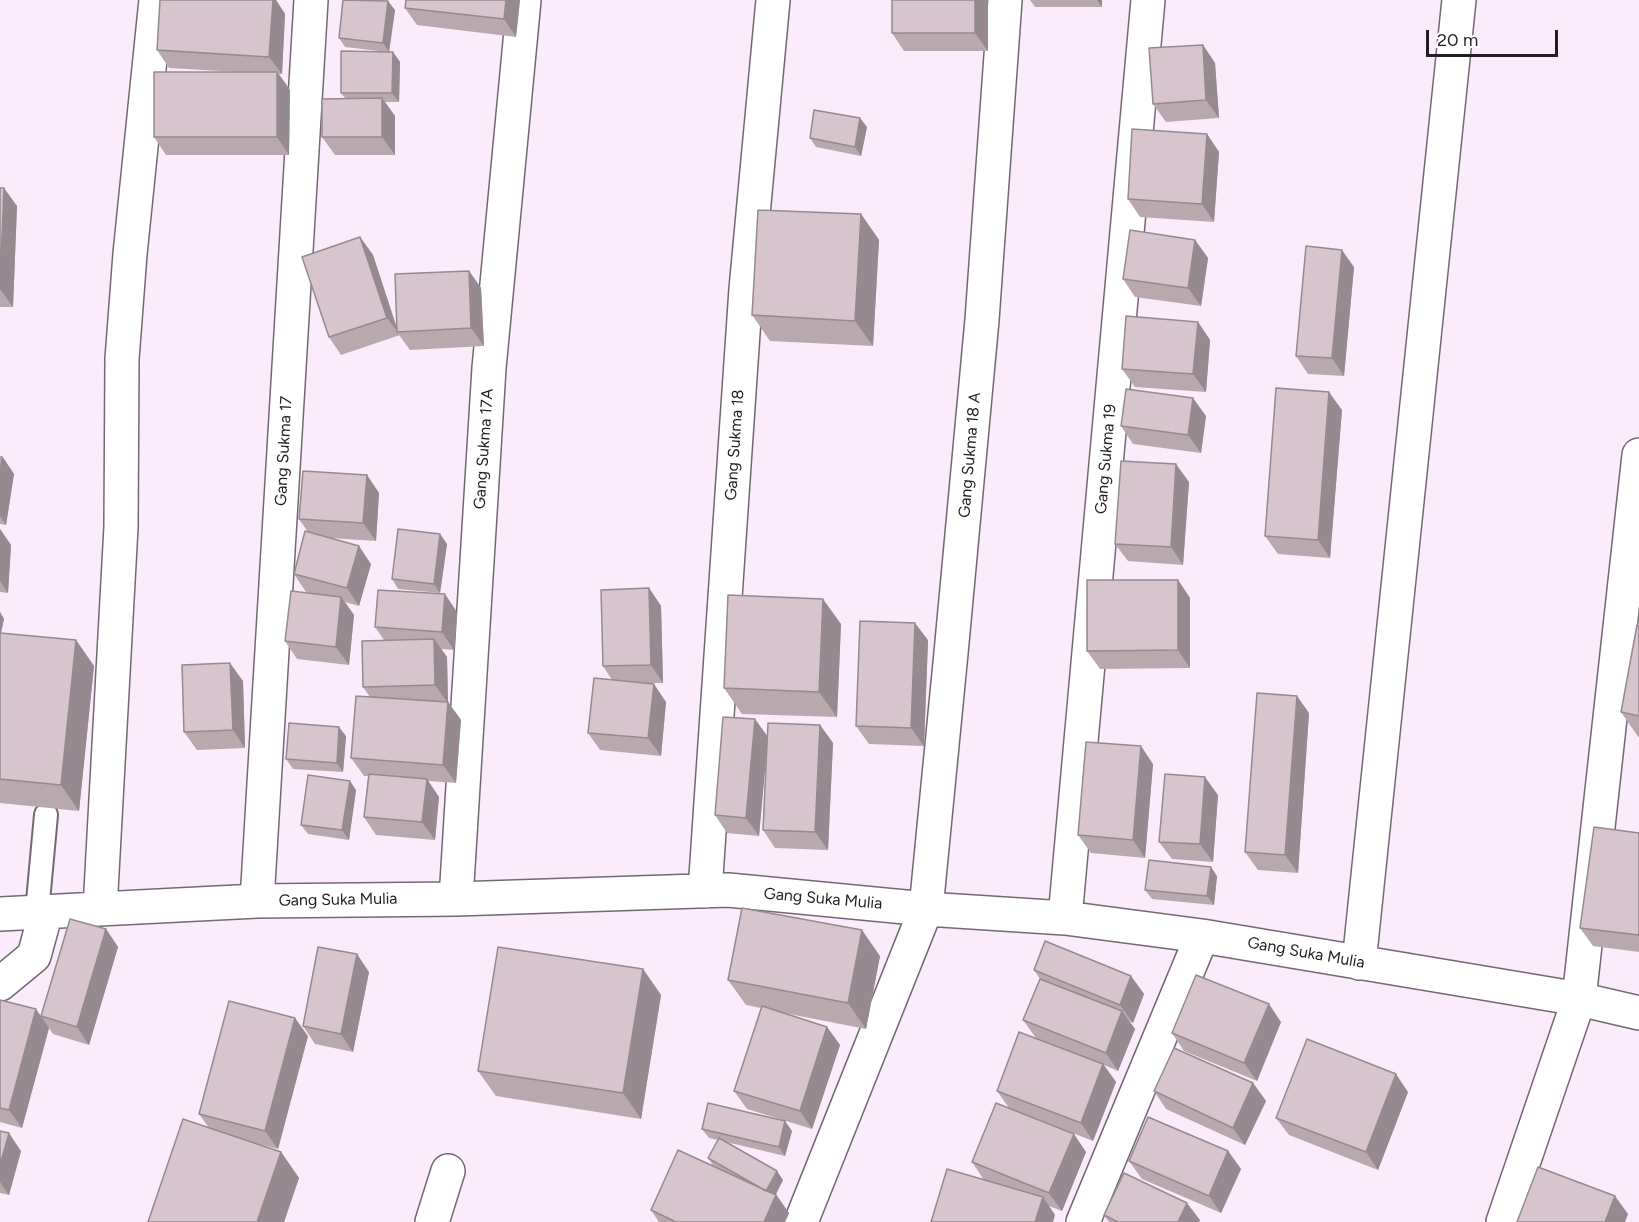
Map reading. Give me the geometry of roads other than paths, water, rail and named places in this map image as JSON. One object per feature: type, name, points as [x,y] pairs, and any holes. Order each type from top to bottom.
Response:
[{"type":"street","points":[[100,909],[121,527],[122,359],[130,254],[156,0]]},
{"type":"street","name":"Gang Sukma 17","points":[[257,901],[311,0]]},
{"type":"street","name":"Gang Sukma 17A","points":[[456,899],[489,368],[524,0]]},
{"type":"street","name":"Gang Sukma 18","points":[[705,891],[746,288],[773,0]]},
{"type":"street","name":"Gang Sukma 18 A","points":[[801,1222],[926,909],[982,320],[1005,0]]},
{"type":"street","name":"Gang Sukma 19","points":[[1065,918],[1148,0]]},
{"type":"street","points":[[1359,963],[1459,0]]},
{"type":"street","points":[[1503,1222],[1579,999],[1639,455]]},
{"type":"street","name":"Gang Suka Mulia","points":[[0,914],[257,901],[456,899],[728,890],[926,909],[1065,918],[1202,936],[1579,999],[1639,1013]]},
{"type":"street","points":[[0,984],[34,956],[41,912]]},
{"type":"street","points":[[1083,1222],[1202,936]]},
{"type":"street","points":[[432,1222],[448,1171]]},
{"type":"lane","points":[[41,912],[46,815]]}]
